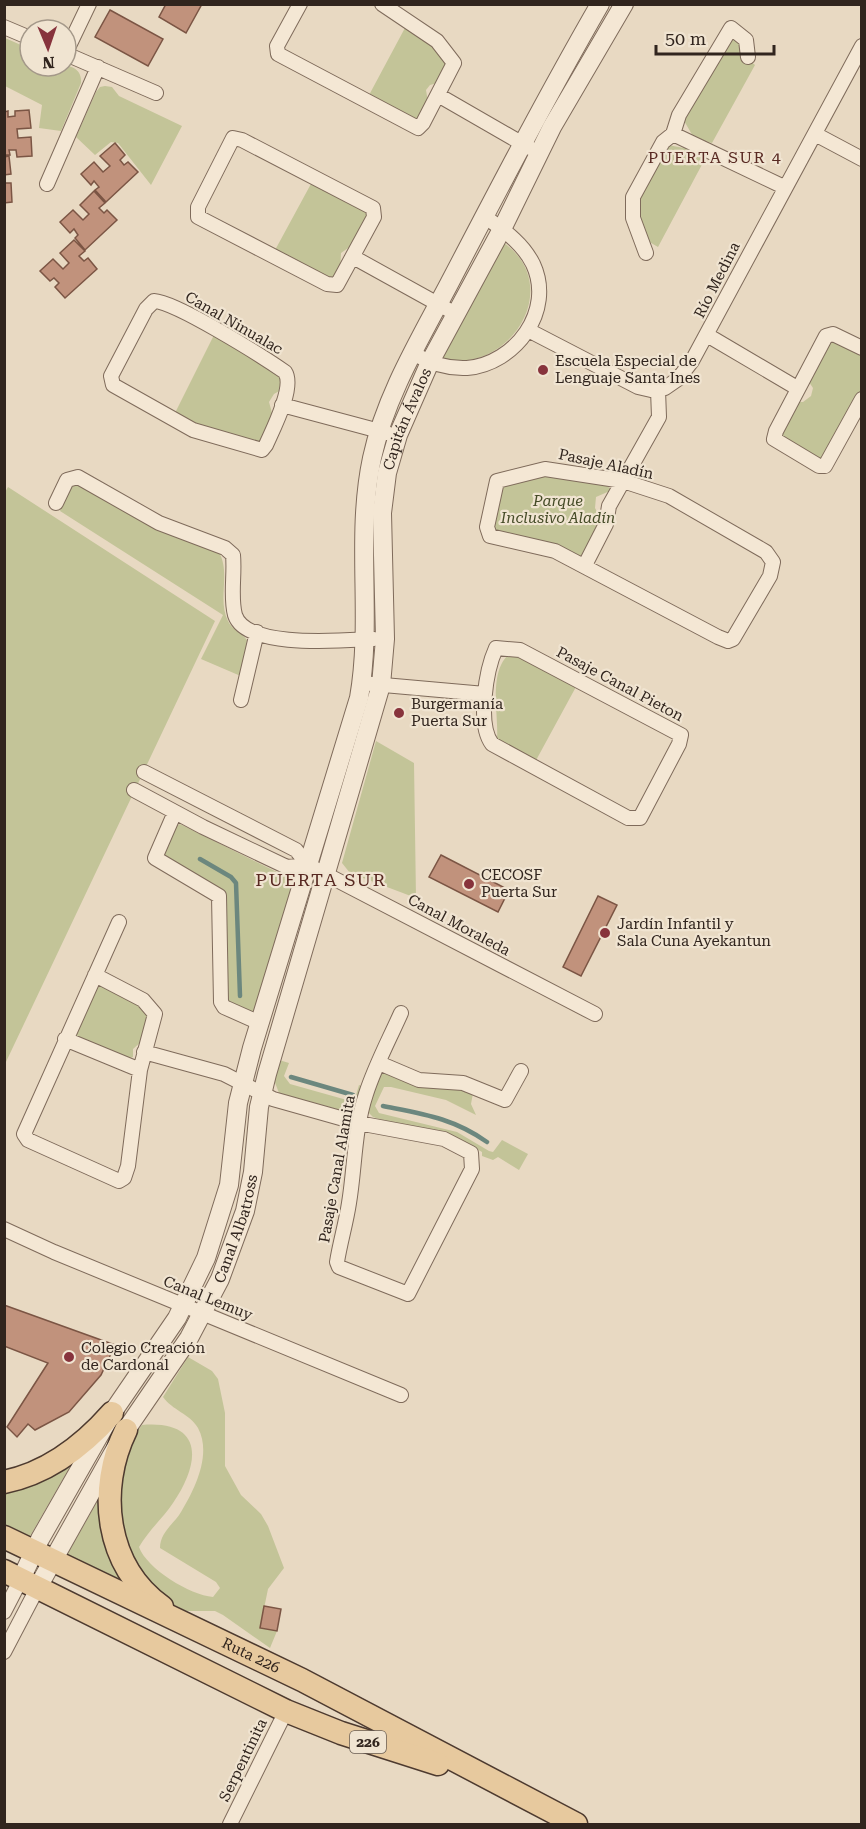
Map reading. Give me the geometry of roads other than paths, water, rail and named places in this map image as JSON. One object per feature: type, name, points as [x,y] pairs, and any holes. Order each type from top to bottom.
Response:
[{"type":"main road","points":[[4,1482],[26,1476],[53,1464],[85,1441],[112,1413]]},
{"type":"main road","points":[[126,1430],[118,1446],[109,1482],[110,1518],[114,1539],[124,1563],[143,1589],[156,1603],[187,1625]]},
{"type":"main road","name":"Ruta 226","points":[[4,1537],[46,1550],[187,1625],[302,1680],[576,1824]]},
{"type":"main road","name":"Ruta 226","points":[[21,1579],[286,1711],[341,1733],[493,1782]]},
{"type":"street","points":[[78,28],[90,4]]},
{"type":"street","points":[[300,4],[277,46],[278,54],[416,128],[423,123],[453,66],[453,60],[437,41],[382,4]]},
{"type":"street","name":"Capitán Ávalos","points":[[327,874],[381,685],[385,639],[382,513],[389,466],[438,304],[522,144],[600,4]]},
{"type":"street","name":"Capitán Ávalos","points":[[308,865],[352,723],[361,683],[366,639],[364,510],[372,457],[380,430],[422,358],[456,314],[502,229],[539,152],[624,4]]},
{"type":"street","points":[[4,27],[18,33]]},
{"type":"street","points":[[646,253],[636,230],[631,205],[663,142],[673,134],[679,115],[731,28],[746,40],[748,57]]},
{"type":"street","name":"Río Medina","points":[[658,390],[678,379],[707,335],[861,46]]},
{"type":"street","points":[[78,58],[156,93]]},
{"type":"street","points":[[47,184],[98,67]]},
{"type":"street","points":[[438,95],[539,152]]},
{"type":"street","points":[[673,134],[784,187]]},
{"type":"street","points":[[815,134],[861,159]]},
{"type":"street","points":[[242,140],[373,208],[374,217],[353,257],[339,282],[331,286],[198,217],[198,207],[230,141],[242,140]]},
{"type":"street","points":[[422,358],[466,368],[490,362],[512,349],[528,330],[538,305],[536,273],[519,244],[484,216]]},
{"type":"street","points":[[353,257],[456,314]]},
{"type":"street","name":"Canal Ninualac","points":[[159,301],[199,321],[285,372],[288,384],[282,405],[266,445],[262,450],[256,450],[193,430],[117,388],[111,381],[111,376],[149,304],[159,301]]},
{"type":"street","points":[[528,330],[638,387],[658,390],[658,417],[609,506],[606,524],[585,565]]},
{"type":"street","points":[[861,348],[839,335],[829,333],[797,388],[774,439],[819,466],[825,466],[861,399]]},
{"type":"street","points":[[707,335],[797,388]]},
{"type":"street","points":[[282,405],[398,435]]},
{"type":"street","name":"Pasaje Aladín","points":[[550,469],[623,481],[669,496],[740,536],[773,562],[770,576],[736,635],[728,641],[585,565],[543,546],[490,536],[487,527],[497,481],[550,469]]},
{"type":"street","points":[[56,503],[67,480],[76,476],[159,523],[202,537],[230,552],[234,563],[236,616],[243,625],[257,632],[291,640],[385,639]]},
{"type":"street","points":[[241,700],[257,632]]},
{"type":"street","name":"Pasaje Canal Pieton","points":[[496,648],[515,648],[678,732],[681,739],[644,813],[639,818],[628,819],[492,744],[485,724],[485,694],[496,648]]},
{"type":"street","points":[[361,683],[485,694]]},
{"type":"street","name":"Canal Moraleda","points":[[144,772],[296,850],[308,865],[595,1014]]},
{"type":"street","name":"Canal Moraleda","points":[[134,790],[287,867],[308,865]]},
{"type":"street","points":[[175,812],[155,858],[219,896],[221,1002],[224,1007],[260,1023]]},
{"type":"street","name":"Canal Albatross","points":[[46,1550],[112,1413],[183,1306],[206,1258],[229,1185],[243,1083],[308,865]]},
{"type":"street","name":"Canal Albatross","points":[[46,1550],[203,1314],[226,1263],[245,1210],[253,1172],[261,1094],[327,874]]},
{"type":"street","points":[[95,975],[143,1000],[155,1011],[140,1070],[128,1166],[124,1178],[115,1180],[24,1136],[65,1039],[119,922]]},
{"type":"street","name":"Pasaje Canal Alamita","points":[[358,1123],[444,1139],[471,1153],[472,1169],[408,1294],[337,1265],[349,1206],[358,1123],[367,1092],[401,1013]]},
{"type":"street","points":[[65,1039],[140,1070]]},
{"type":"street","points":[[144,1052],[224,1074],[261,1094],[358,1123]]},
{"type":"street","points":[[379,1063],[427,1083],[463,1083],[505,1100],[521,1071]]},
{"type":"street","name":"Canal Lemuy","points":[[4,1228],[54,1252],[401,1395]]},
{"type":"street","points":[[4,1612],[21,1579],[46,1550]]},
{"type":"street","points":[[4,1652],[21,1579]]},
{"type":"street","name":"Serpentinita","points":[[230,1824],[286,1711]]},
{"type":"waterway","points":[[200,859],[231,877],[236,883],[240,996]]},
{"type":"waterway","points":[[291,1077],[353,1095]]},
{"type":"waterway","points":[[383,1106],[450,1122],[487,1142]]},
{"type":"place","name":"Escuela Especial de Lenguaje Santa Ines","points":[[543,370]]},
{"type":"place","name":"Burgermanía Puerta Sur","points":[[399,713]]},
{"type":"place","name":"CECOSF Puerta Sur","points":[[469,884]]},
{"type":"place","name":"Jardín Infantil y Sala Cuna Ayekantun","points":[[605,933]]},
{"type":"place","name":"Colegio Creación de Cardonal","points":[[69,1357]]},
{"type":"district","name":"PUERTA SUR 4","points":[[715,157]]},
{"type":"district","name":"PUERTA SUR","points":[[321,879]]},
{"type":"park label","name":"Parque Inclusivo Aladín","points":[[558,510]]}]
